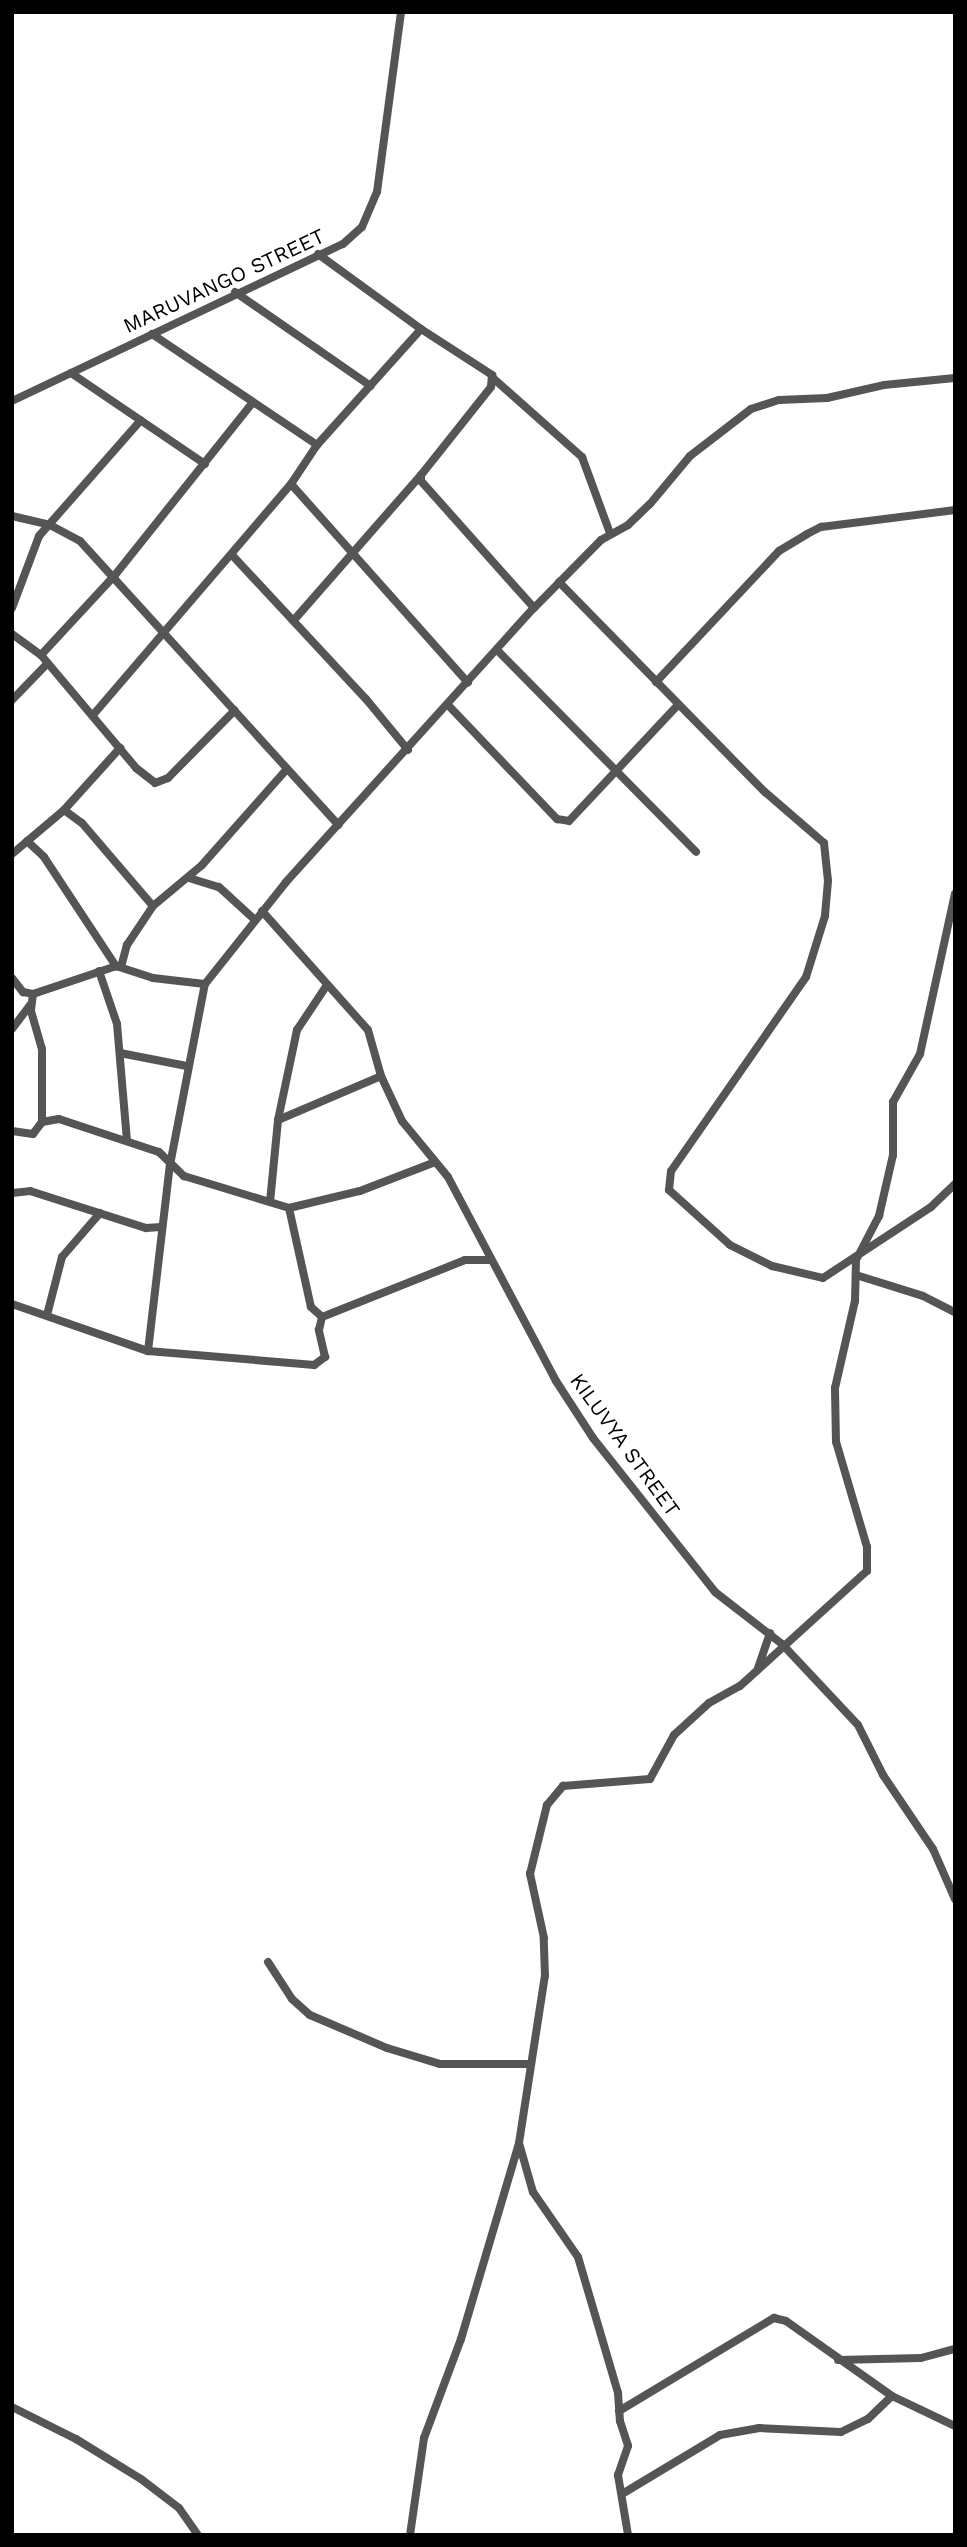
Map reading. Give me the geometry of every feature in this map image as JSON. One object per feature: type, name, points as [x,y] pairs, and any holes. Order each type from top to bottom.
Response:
[{"type":"street","name":"MARUVANGO STREET","points":[[12,401],[235,292],[343,244],[362,227],[371,210],[401,12]]},
{"type":"street","points":[[318,254],[421,329],[486,367],[494,379],[582,457],[610,533]]},
{"type":"street","points":[[235,292],[372,386]]},
{"type":"street","points":[[93,715],[232,555],[291,484],[317,446],[421,329]]},
{"type":"street","points":[[152,334],[317,446]]},
{"type":"street","points":[[71,373],[205,464]]},
{"type":"street","points":[[148,1351],[170,1165],[187,1066],[205,984],[262,911],[559,582],[610,533],[628,525],[690,456],[751,409],[779,400],[827,397],[884,385],[955,378]]},
{"type":"street","points":[[294,620],[356,553],[421,475],[494,379]]},
{"type":"street","points":[[41,655],[115,575],[254,402]]},
{"type":"street","points":[[12,608],[39,536],[141,420]]},
{"type":"street","points":[[421,475],[424,487],[534,608]]},
{"type":"street","points":[[291,484],[356,553],[468,682]]},
{"type":"street","points":[[656,682],[779,551],[807,534],[821,527],[955,510]]},
{"type":"street","points":[[12,516],[50,525],[80,541],[115,575],[338,825]]},
{"type":"street","points":[[232,555],[294,620],[408,750]]},
{"type":"street","points":[[559,582],[765,792],[820,836],[828,881],[818,948],[806,977],[671,1171],[669,1190],[730,1245],[772,1266],[823,1278],[856,1260],[955,1184]]},
{"type":"street","points":[[12,634],[41,655],[45,666],[93,715],[143,774],[161,783],[235,710]]},
{"type":"street","points":[[498,651],[615,773],[696,852]]},
{"type":"street","points":[[12,700],[45,666]]},
{"type":"street","points":[[448,705],[557,819],[569,821],[678,705]]},
{"type":"street","points":[[12,854],[64,810],[120,748]]},
{"type":"street","points":[[119,967],[127,945],[153,906],[189,878],[287,769]]},
{"type":"street","points":[[64,810],[82,823],[153,906]]},
{"type":"street","points":[[27,841],[44,857],[119,967]]},
{"type":"street","points":[[189,878],[219,887],[255,920]]},
{"type":"street","points":[[410,2535],[424,2438],[461,2339],[519,2143],[528,2064],[545,1976],[544,1938],[530,1874],[553,1793],[576,1783],[650,1779],[674,1735],[758,1668],[867,1571],[867,1547],[848,1496],[832,1415],[856,1301],[856,1260],[878,1216],[893,1155],[893,1102],[920,1054],[955,894]]},
{"type":"street","name":"KILUVYA STREET","points":[[262,911],[368,1030],[381,1076],[402,1121],[448,1177],[489,1260],[556,1381],[631,1490],[715,1592],[782,1644],[858,1726],[883,1775],[933,1849],[955,1899]]},
{"type":"street","points":[[12,978],[23,992],[33,994],[99,971],[119,967],[153,978],[205,984]]},
{"type":"street","points":[[99,971],[117,1024],[127,1141]]},
{"type":"street","points":[[270,1202],[278,1120],[297,1030],[327,985]]},
{"type":"street","points":[[12,1029],[30,1004],[33,994]]},
{"type":"street","points":[[12,1132],[33,1135],[42,1122],[42,1049],[30,1004]]},
{"type":"street","points":[[120,1052],[187,1066]]},
{"type":"street","points":[[278,1120],[381,1076]]},
{"type":"street","points":[[42,1122],[59,1119],[159,1152],[184,1176],[289,1208],[360,1191],[435,1162]]},
{"type":"street","points":[[12,1204],[15,1192],[48,1196],[146,1228],[161,1227]]},
{"type":"street","points":[[289,1208],[311,1307],[322,1317]]},
{"type":"street","points":[[47,1315],[62,1257],[100,1213]]},
{"type":"street","points":[[322,1317],[465,1260],[489,1260]]},
{"type":"street","points":[[856,1275],[923,1296],[955,1312]]},
{"type":"street","points":[[12,1304],[148,1351],[314,1365],[325,1357],[319,1331],[322,1317]]},
{"type":"street","points":[[758,1668],[770,1633]]},
{"type":"street","points":[[268,1962],[292,1999],[310,2015],[387,2048],[440,2064],[528,2064]]},
{"type":"street","points":[[519,2143],[533,2192],[578,2257],[618,2393],[619,2411],[628,2446],[618,2467],[628,2535]]},
{"type":"street","points":[[619,2411],[774,2318],[795,2327],[838,2361],[892,2396],[955,2426]]},
{"type":"street","points":[[838,2361],[921,2358],[955,2349]]},
{"type":"street","points":[[622,2494],[720,2435],[759,2428],[841,2432],[868,2419],[892,2396]]},
{"type":"street","points":[[12,2407],[51,2424],[141,2479],[179,2508],[198,2535]]}]
